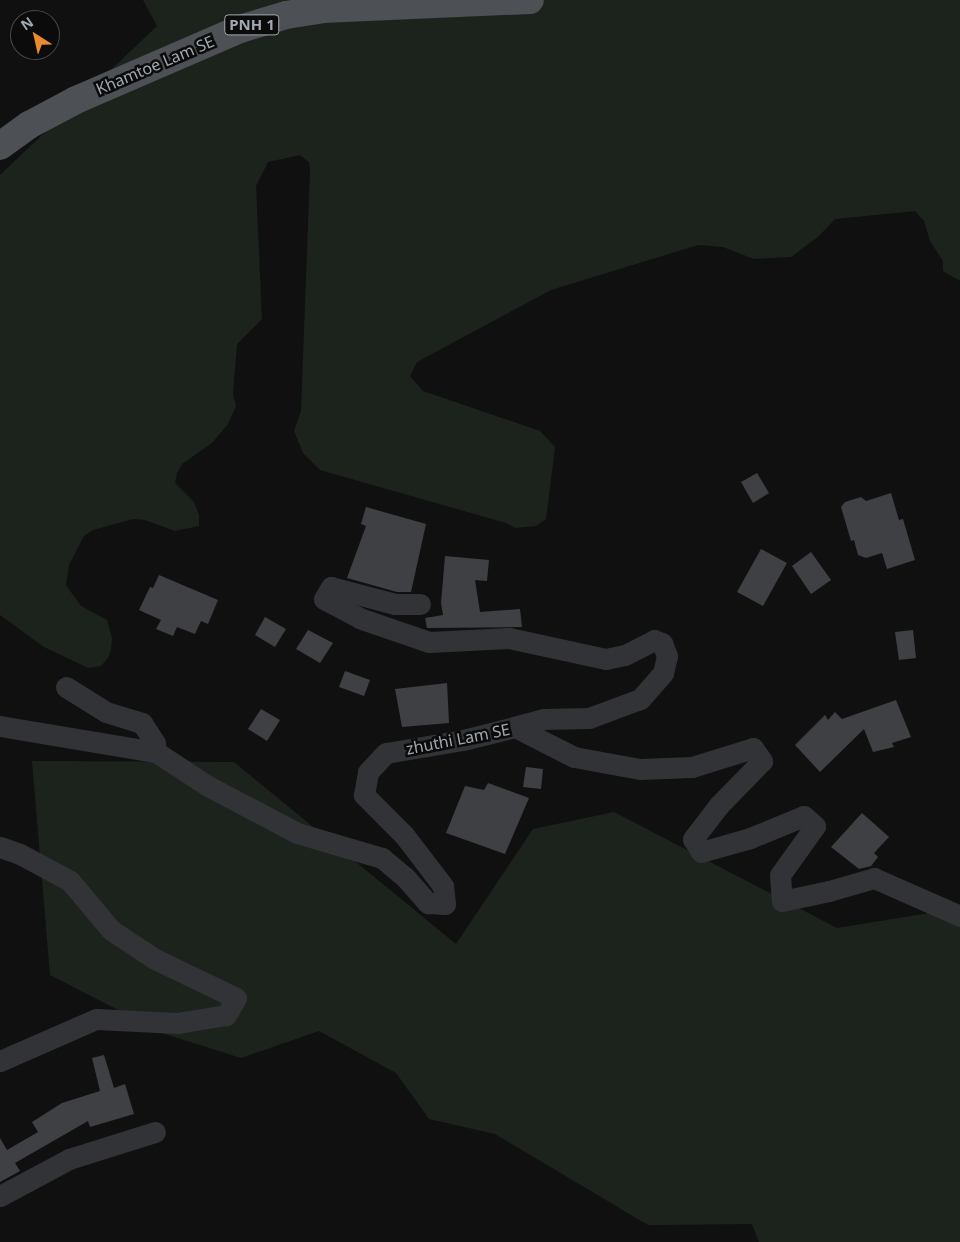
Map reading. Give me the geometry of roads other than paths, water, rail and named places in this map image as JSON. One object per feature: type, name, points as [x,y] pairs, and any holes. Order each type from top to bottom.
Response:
[{"type":"main road","name":"Khamtoe Lam SE","points":[[0,146],[29,125],[76,100],[240,29],[286,14],[322,9],[530,0]]},
{"type":"street","points":[[420,604],[395,604],[331,588],[324,599],[359,618],[429,642],[509,638],[606,659],[625,655],[654,640],[662,643],[667,656],[663,673],[640,699],[590,718],[544,719],[516,727]]},
{"type":"street","points":[[66,687],[106,712],[142,723],[155,743],[156,752]]},
{"type":"street","name":"zhuthi Lam SE","points":[[0,726],[156,752],[208,786],[297,833],[382,858],[404,877],[428,904],[445,904],[443,886],[404,835],[364,795],[368,772],[386,753],[463,740],[516,727],[574,757],[640,770],[692,766],[753,748],[762,761],[719,805],[693,839],[701,852],[750,838],[804,816],[815,826],[780,876],[782,901],[829,891],[874,878],[960,916]]},
{"type":"street","points":[[0,847],[20,854],[70,881],[111,930],[148,954],[236,998],[226,1015],[177,1023],[96,1019],[0,1061]]},
{"type":"street","points":[[0,1196],[69,1159],[155,1132]]}]
